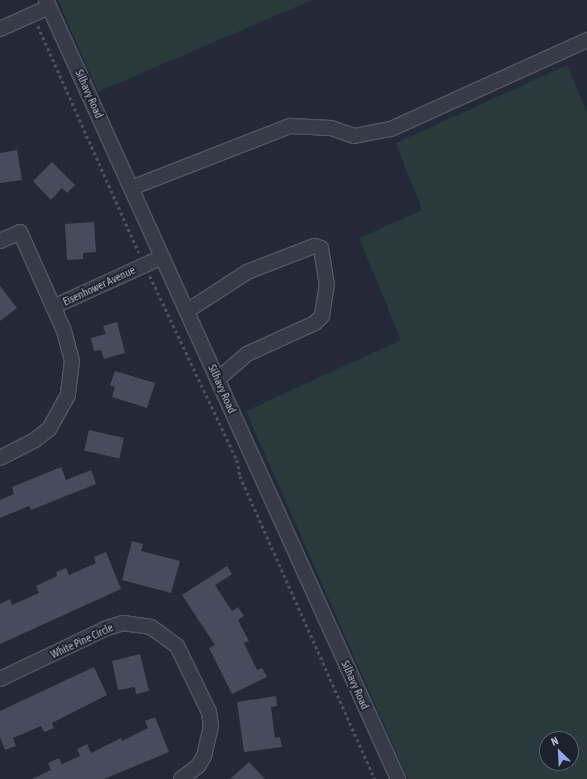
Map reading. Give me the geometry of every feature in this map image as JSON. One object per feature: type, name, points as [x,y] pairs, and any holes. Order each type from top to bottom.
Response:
[{"type":"street","points":[[0,29],[32,14],[47,4]]},
{"type":"street","name":"Silhavy Road","points":[[47,4],[398,779]]},
{"type":"street","points":[[131,188],[290,126],[331,128],[354,136],[391,129],[587,40]]},
{"type":"street","points":[[0,241],[20,232],[53,307]]},
{"type":"street","points":[[187,311],[247,272],[308,248],[321,248],[327,284],[322,316],[315,323],[247,354],[218,379]]},
{"type":"street","name":"Eisenhower Avenue","points":[[0,458],[35,440],[49,429],[68,395],[72,378],[69,346],[53,307],[162,257]]},
{"type":"street","name":"White Pine Circle","points":[[0,679],[107,628],[123,623],[152,627],[177,646],[209,712],[211,726],[204,756],[198,766],[181,779]]},
{"type":"path","points":[[32,14],[144,265],[237,460],[240,476],[376,779]]},
{"type":"shaded area","points":[[58,0],[312,0],[98,92]]},
{"type":"shaded area","points":[[567,65],[587,112],[587,779],[408,779],[246,411],[401,340],[359,238],[422,210],[396,143]]},
{"type":"building","points":[[17,150],[22,180],[0,183],[0,153]]},
{"type":"building","points":[[52,162],[75,185],[67,193],[62,188],[51,200],[33,181]]},
{"type":"building","points":[[94,222],[96,252],[83,253],[83,259],[67,260],[65,224]]},
{"type":"building","points":[[0,286],[17,308],[0,321]]},
{"type":"building","points":[[117,322],[125,353],[104,359],[101,350],[94,351],[91,338],[106,334],[103,326]]},
{"type":"building","points":[[115,371],[155,383],[147,408],[112,397],[115,387],[110,385]]},
{"type":"building","points":[[89,430],[124,438],[119,459],[84,450]]},
{"type":"building","points":[[61,467],[66,480],[91,470],[96,484],[31,510],[29,506],[0,518],[0,500],[14,494],[12,487]]},
{"type":"building","points":[[132,541],[143,544],[141,551],[180,561],[171,593],[122,580]]},
{"type":"building","points":[[106,552],[121,589],[0,644],[0,604],[10,599],[12,605],[39,593],[36,586],[57,576],[56,572],[66,568],[69,575],[96,563],[94,557]]},
{"type":"building","points":[[227,566],[232,574],[215,585],[232,611],[238,607],[244,616],[238,620],[249,641],[244,643],[257,670],[262,668],[267,677],[232,694],[209,648],[215,645],[182,595]]},
{"type":"building","points":[[140,654],[149,691],[136,694],[135,687],[118,690],[112,661]]},
{"type":"building","points":[[94,667],[107,695],[52,723],[54,728],[44,732],[41,726],[13,738],[16,746],[5,750],[0,737],[0,711]]},
{"type":"building","points":[[276,696],[277,706],[271,707],[275,738],[280,737],[282,747],[244,752],[237,702]]},
{"type":"building","points":[[155,717],[169,752],[104,779],[32,779],[51,770],[48,763],[59,758],[62,764],[80,756],[77,749],[87,744],[91,753],[121,738],[122,741],[148,728],[145,721]]},
{"type":"building","points":[[249,762],[265,779],[230,779]]}]
